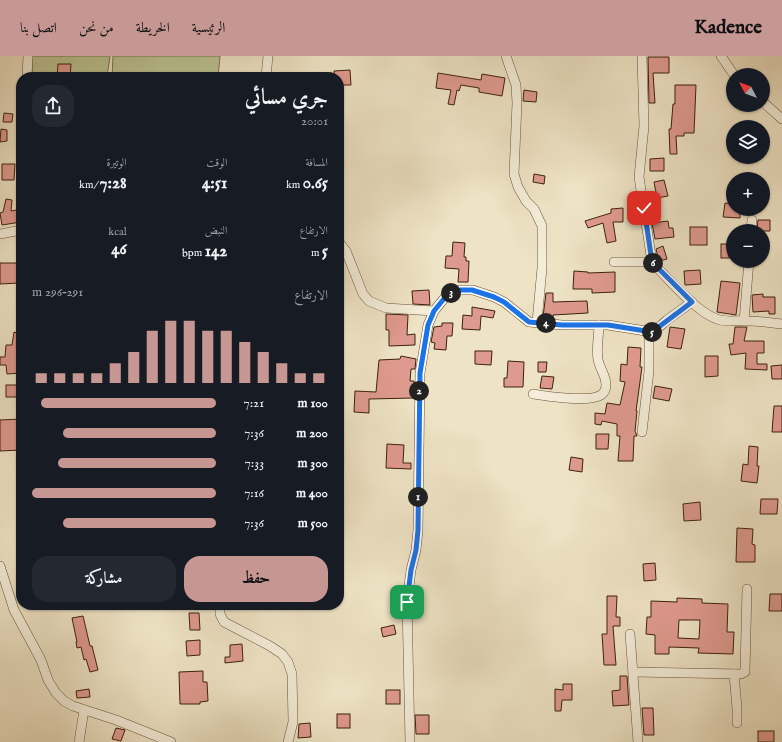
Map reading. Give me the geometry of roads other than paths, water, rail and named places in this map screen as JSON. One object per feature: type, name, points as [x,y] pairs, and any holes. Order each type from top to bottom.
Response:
[{"type":"street","points":[[27,72],[28,56]]},
{"type":"street","points":[[266,72],[268,56]]},
{"type":"street","points":[[506,56],[516,84],[517,97],[514,174],[518,187],[526,201],[534,209],[542,226],[542,268],[537,322]]},
{"type":"street","points":[[642,56],[644,126],[639,177],[652,262],[692,302],[706,314],[715,319],[722,321],[782,324]]},
{"type":"street","points":[[721,56],[729,68]]},
{"type":"street","points":[[770,108],[782,119]]},
{"type":"street","points":[[752,220],[752,224]]},
{"type":"street","points":[[0,234],[16,231]]},
{"type":"street","points":[[344,248],[363,294],[369,301],[386,308],[434,311]]},
{"type":"street","points":[[614,262],[652,262]]},
{"type":"street","points":[[744,321],[748,268]]},
{"type":"street","points":[[410,742],[407,602],[418,530],[418,398],[424,346],[428,325],[434,311],[447,295],[454,291],[472,290],[504,302],[523,319],[529,322],[562,325],[599,325],[652,332]]},
{"type":"street","points":[[642,432],[649,371],[649,336],[652,332],[692,302]]},
{"type":"street","points":[[533,394],[574,398],[593,398],[602,395],[606,384],[605,376],[598,359],[599,325]]},
{"type":"street","points":[[0,566],[14,610],[41,660],[48,680],[56,693],[64,701],[84,710],[116,720],[171,742]]},
{"type":"street","points":[[634,672],[741,674],[745,672],[747,589]]},
{"type":"street","points":[[220,610],[220,614],[224,622],[256,638],[282,654],[288,662],[292,674],[293,722],[288,742]]},
{"type":"street","points":[[630,634],[638,742]]},
{"type":"street","points":[[734,674],[737,723]]},
{"type":"street","points":[[79,742],[84,710]]}]
